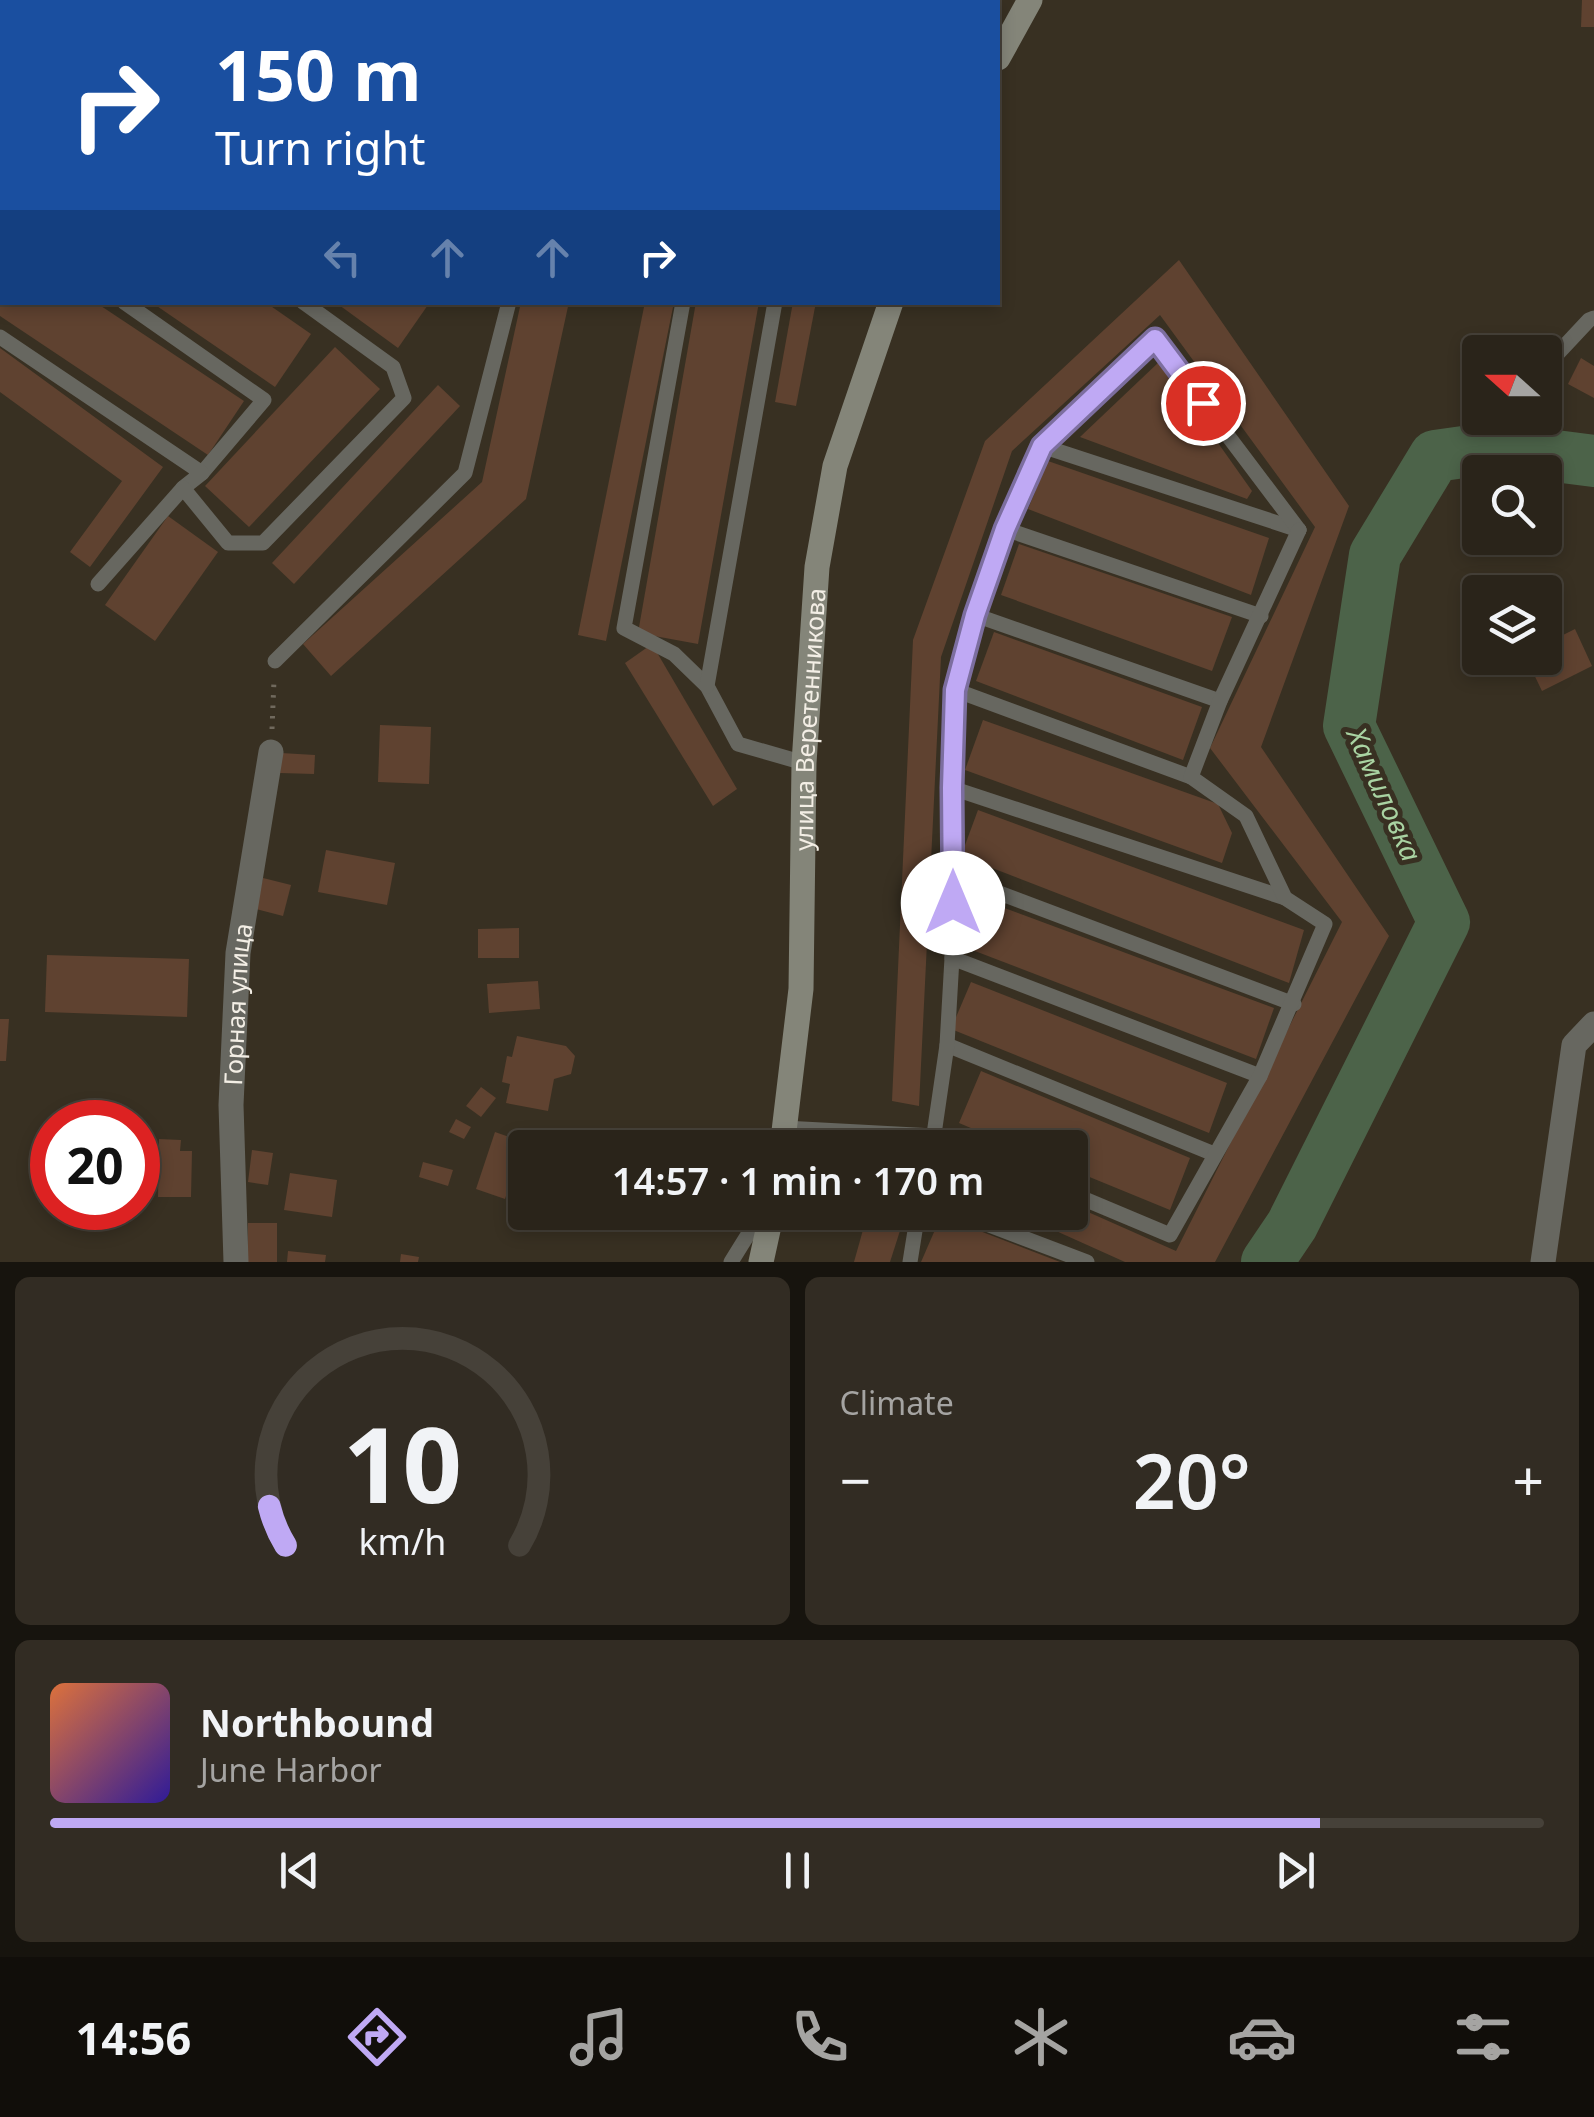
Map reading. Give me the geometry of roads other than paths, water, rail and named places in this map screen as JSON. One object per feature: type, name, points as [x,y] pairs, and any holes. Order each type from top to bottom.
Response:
[{"type":"main road","points":[[1000,54],[1030,0]]},
{"type":"main road","name":"улица Веретенникова","points":[[784,1130],[802,989],[804,763],[817,567],[836,466],[889,305]]},
{"type":"main road","points":[[762,1262],[768,1230]]},
{"type":"street","name":"Горная улица","points":[[236,1262],[231,1105],[238,952],[271,752]]},
{"type":"street","points":[[1543,1262],[1574,1045],[1594,1024]]},
{"type":"lane","points":[[98,584],[264,400],[128,305]]},
{"type":"lane","points":[[183,488],[228,543],[263,542],[404,398],[393,367],[308,305]]},
{"type":"lane","points":[[275,661],[466,473],[508,305]]},
{"type":"lane","points":[[682,305],[624,628],[674,654],[707,686],[738,744],[804,763]]},
{"type":"lane","points":[[707,686],[774,305]]},
{"type":"lane","points":[[1562,348],[1594,318]]},
{"type":"lane","points":[[0,338],[202,473]]},
{"type":"lane","points":[[935,1130],[948,1045],[952,958],[955,690],[975,615],[1005,529],[1042,446],[1155,339],[1298,530]]},
{"type":"lane","points":[[1042,446],[1298,530]]},
{"type":"lane","points":[[1005,529],[1261,616]]},
{"type":"lane","points":[[1191,777],[1220,701],[1298,530]]},
{"type":"lane","points":[[975,615],[1220,701]]},
{"type":"lane","points":[[955,690],[1191,777],[1246,816],[1285,898]]},
{"type":"lane","points":[[952,788],[1285,898],[1326,924],[1260,1076],[1170,1235],[1088,1201]]},
{"type":"lane","points":[[954,876],[1294,1004]]},
{"type":"lane","points":[[952,958],[1260,1076]]},
{"type":"lane","points":[[948,1045],[1214,1154]]},
{"type":"lane","points":[[731,1262],[751,1230]]},
{"type":"lane","points":[[910,1262],[915,1230]]},
{"type":"lane","points":[[1003,1230],[1087,1262]]},
{"type":"waterway","name":"Хамиловка","points":[[1267,1262],[1292,1225],[1444,922],[1349,726],[1375,555],[1435,456],[1492,448],[1594,461]]}]
